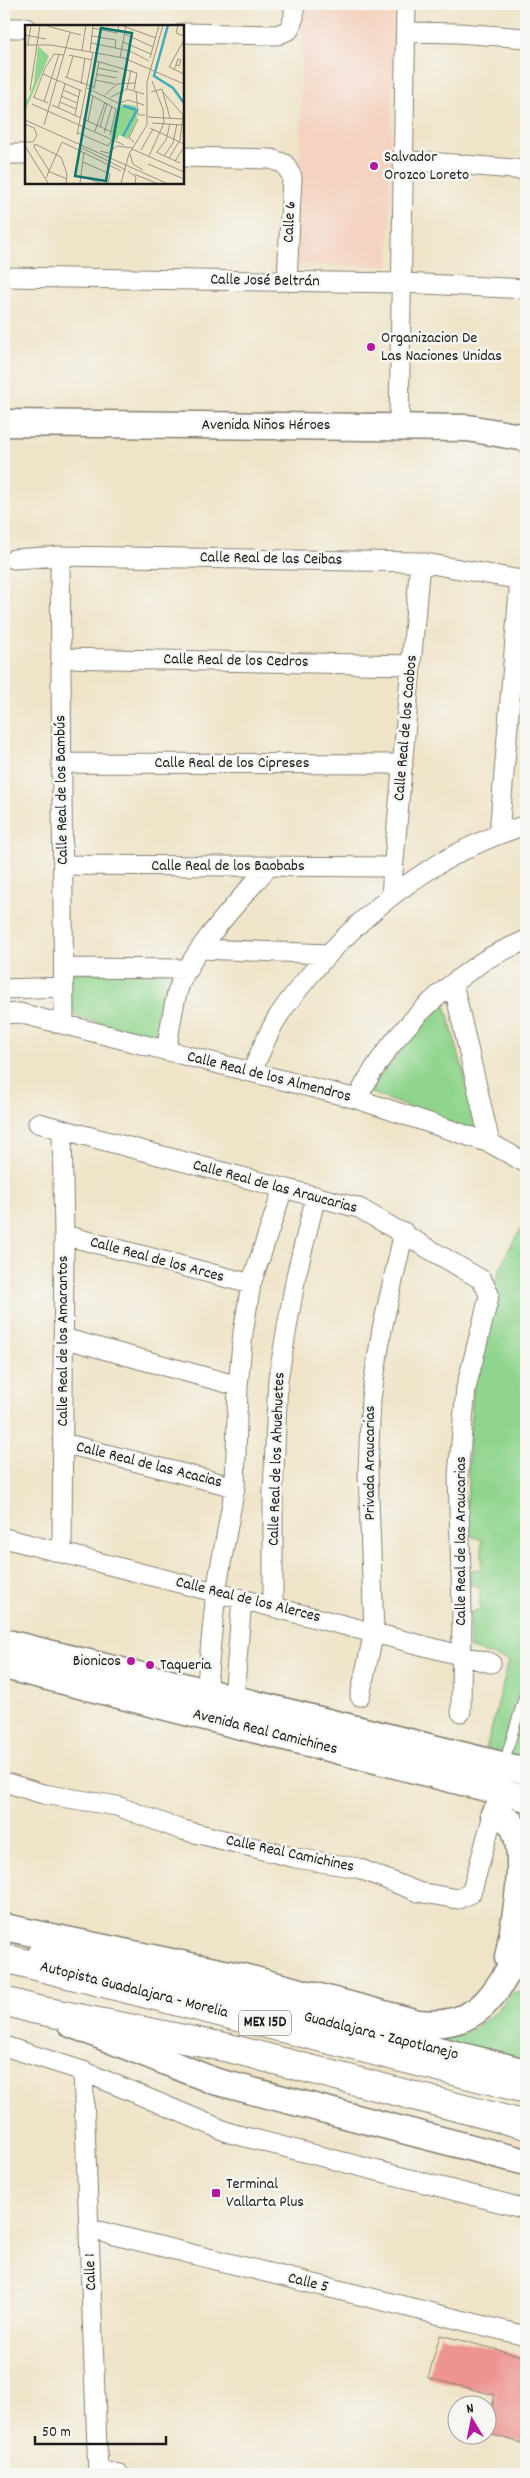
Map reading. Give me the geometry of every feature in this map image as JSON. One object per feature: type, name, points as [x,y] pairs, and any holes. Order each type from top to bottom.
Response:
[{"type":"highway","name":"Autopista Guadalajara - Morelia","points":[[4,1958],[526,2089]]},
{"type":"highway","name":"MEX 15D","points":[[4,2001],[33,2009],[229,2048],[526,2125]]},
{"type":"street","points":[[184,33],[277,35],[289,30],[294,17],[294,4]]},
{"type":"street","points":[[400,426],[406,4]]},
{"type":"street","points":[[4,28],[25,28]]},
{"type":"street","points":[[406,32],[458,33],[526,38]]},
{"type":"street","points":[[4,154],[25,154]]},
{"type":"street","name":"Calle 6","points":[[184,157],[271,159],[285,164],[292,177],[287,281]]},
{"type":"street","points":[[405,160],[526,170]]},
{"type":"street","name":"Calle José Beltrán","points":[[4,278],[402,283],[526,289]]},
{"type":"street","name":"Avenida Niños Héroes","points":[[4,423],[400,426],[483,429],[526,438]]},
{"type":"street","name":"Calle Real de las Ceibas","points":[[14,559],[60,556],[420,562],[523,580]]},
{"type":"street","name":"Calle Real de los Bambús","points":[[60,556],[64,1025]]},
{"type":"street","name":"Calle Real de los Caobos","points":[[391,895],[420,562]]},
{"type":"street","points":[[499,834],[523,580]]},
{"type":"street","name":"Calle Real de los Cedros","points":[[61,658],[411,665]]},
{"type":"street","name":"Calle Real de los Cipreses","points":[[62,762],[403,764]]},
{"type":"street","points":[[252,1072],[276,1020],[303,983],[329,954],[391,895],[425,871],[499,834],[526,825]]},
{"type":"street","name":"Calle Real de los Baobabs","points":[[63,865],[393,867]]},
{"type":"street","points":[[166,1051],[178,989],[189,969],[217,927],[269,866]]},
{"type":"street","points":[[357,1099],[372,1070],[416,1017],[453,983],[483,961],[526,940]]},
{"type":"street","points":[[201,949],[329,954]]},
{"type":"street","points":[[4,989],[64,978],[189,969]]},
{"type":"street","points":[[453,983],[490,1143]]},
{"type":"street","name":"Calle Real de los Almendros","points":[[4,1014],[19,1013],[357,1099],[490,1143],[525,1160]]},
{"type":"street","name":"Calle Real de las Araucarias","points":[[38,1123],[359,1208],[404,1232],[482,1280],[488,1294],[467,1381],[459,1462],[461,1712]]},
{"type":"street","name":"Calle Real de los Amarantos","points":[[62,1129],[64,1235],[62,1552]]},
{"type":"street","points":[[206,1694],[216,1591],[235,1487],[238,1386],[243,1334],[251,1284],[283,1188]]},
{"type":"street","name":"Calle Real de los Ahuehuetes","points":[[273,1606],[273,1493],[278,1379],[296,1276],[316,1196]]},
{"type":"street","name":"Privada Araucarias","points":[[360,1696],[374,1632],[368,1471],[371,1398],[382,1329],[404,1232]]},
{"type":"street","name":"Calle Real de los Arces","points":[[64,1235],[251,1284]]},
{"type":"street","points":[[63,1338],[238,1386]]},
{"type":"street","name":"Calle Real de las Acacias","points":[[63,1443],[235,1487]]},
{"type":"street","name":"Calle Real de los Alerces","points":[[4,1538],[491,1663]]},
{"type":"street","points":[[233,1712],[242,1599]]},
{"type":"street","name":"Avenida Real Camichines","points":[[4,1642],[206,1694],[233,1712],[497,1803],[526,1798]]},
{"type":"street","name":"Avenida Real Camichines","points":[[4,1666],[515,1768]]},
{"type":"street","name":"Calle Real Camichines","points":[[4,1782],[44,1794],[116,1806],[180,1830],[296,1858],[358,1868],[418,1892],[450,1899],[458,1899],[471,1893],[497,1803]]},
{"type":"street","points":[[497,1803],[506,1819],[514,1828],[521,1867],[519,1897],[504,1978]]},
{"type":"street","points":[[4,1927],[243,1978],[418,2023],[432,2024],[451,2022],[470,2015],[494,1996],[526,1938]]},
{"type":"street","name":"Guadalajara - Zapotlanejo","points":[[4,1941],[179,1987],[526,2072]]},
{"type":"street","points":[[33,2009],[214,2081],[526,2162]]},
{"type":"street","points":[[4,2046],[83,2071],[230,2133],[526,2209]]},
{"type":"street","name":"Calle 1","points":[[83,2071],[98,2472]]},
{"type":"street","name":"Calle 5","points":[[90,2229],[526,2336]]},
{"type":"street","points":[[98,2472],[119,2474]]},
{"type":"lane","points":[[515,1768],[526,1689]]},
{"type":"shaded area","points":[[303,4],[394,4],[389,266],[298,264]]},
{"type":"green space","points":[[181,972],[164,1039],[75,1016],[69,990],[71,973]]},
{"type":"green space","points":[[445,1005],[481,1134],[368,1092],[424,1020]]},
{"type":"green space","points":[[526,1222],[526,1764],[485,1753],[509,1661],[470,1648],[471,1612],[480,1609],[480,1586],[470,1585],[470,1570],[482,1569],[482,1540],[471,1536],[467,1524],[466,1510],[474,1382],[486,1313],[496,1280],[509,1249]]},
{"type":"green space","points":[[513,1992],[522,1993],[526,2029],[526,2065],[438,2041],[463,2033],[480,2024],[496,2011]]},
{"type":"building","points":[[440,2335],[526,2357],[526,2444],[498,2437],[498,2396],[428,2378]]},
{"type":"place","name":"Salvador Orozco Loreto","points":[[374,166]]},
{"type":"place","name":"Organizacion De Las Naciones Unidas","points":[[371,347]]},
{"type":"place","name":"Bionicos","points":[[131,1661]]},
{"type":"place","name":"Taqueria","points":[[150,1665]]},
{"type":"place","name":"Terminal Vallarta Plus","points":[[216,2193]]}]
